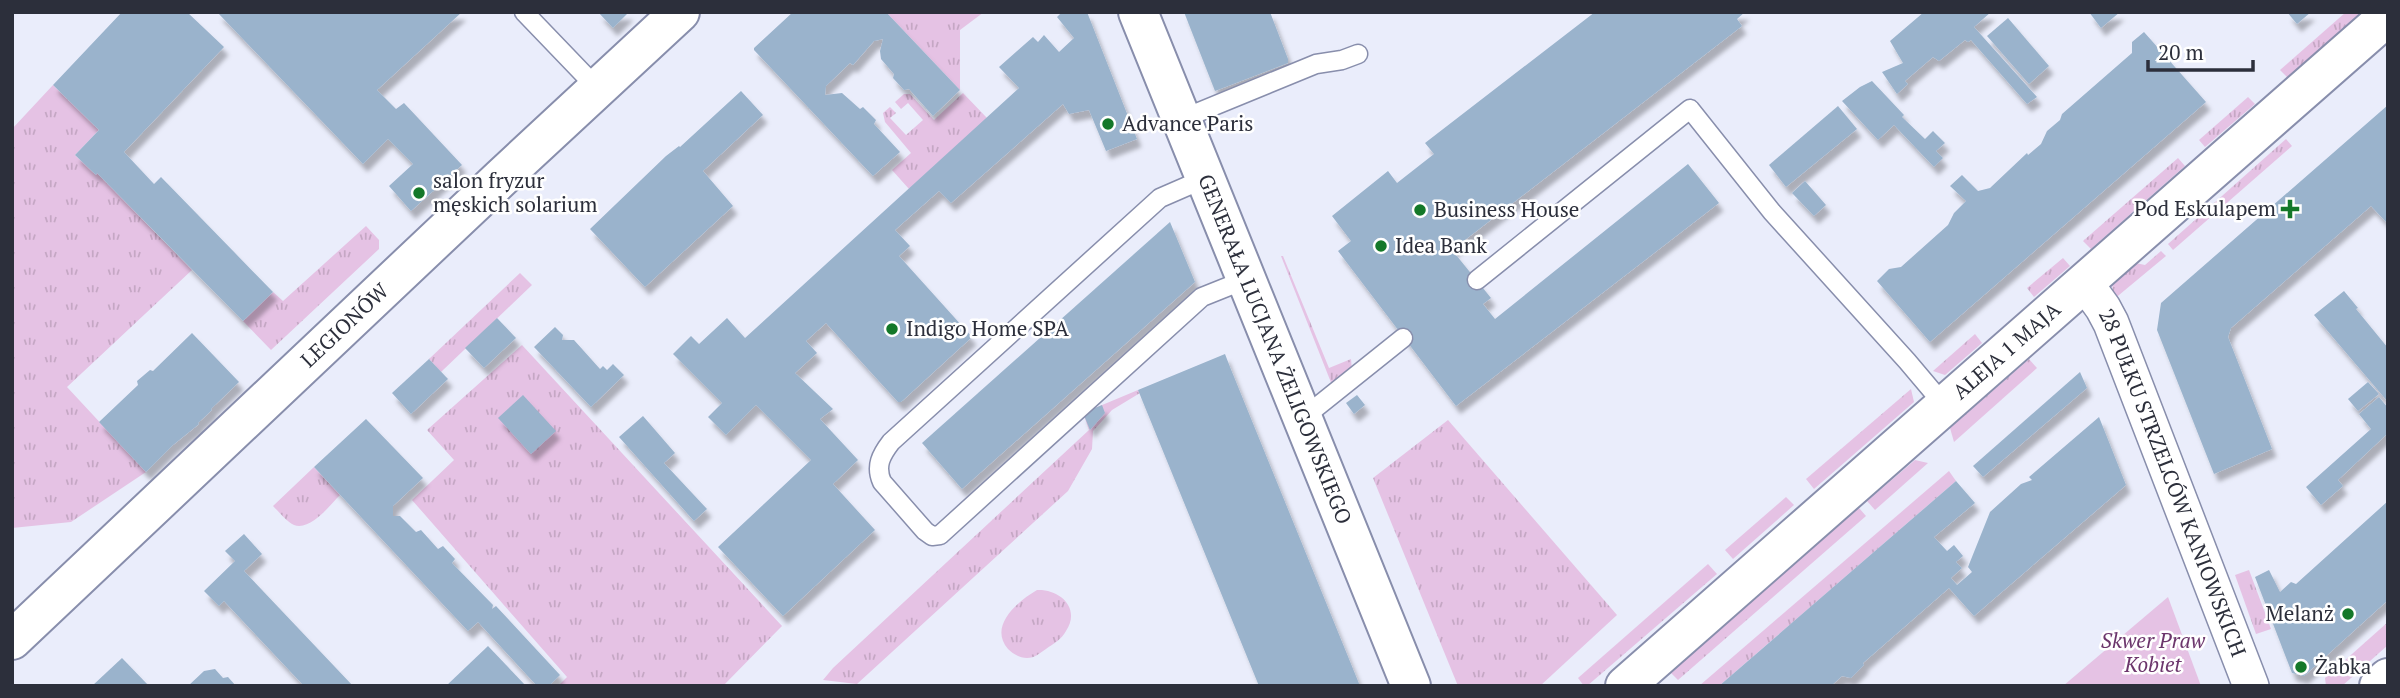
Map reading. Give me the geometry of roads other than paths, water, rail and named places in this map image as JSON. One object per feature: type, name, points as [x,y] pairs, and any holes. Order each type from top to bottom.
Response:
[{"type":"street","name":"LEGIONÓW","points":[[17,626],[680,12]]},
{"type":"street","name":"GENERAŁA LUCJANA ŻELIGOWSKIEGO","points":[[1138,12],[1410,686]]},
{"type":"street","name":"ALEJA 1 MAJA","points":[[1625,686],[2388,16]]},
{"type":"street","name":"28 PUŁKU STRZELCÓW KANIOWSKICH","points":[[2085,283],[2111,323],[2251,686]]},
{"type":"street","points":[[2379,686],[2388,678]]},
{"type":"lane","points":[[524,12],[598,89]]},
{"type":"lane","points":[[1182,119],[1316,64],[1342,60],[1358,54]]},
{"type":"lane","points":[[1477,279],[1690,109],[1772,212],[1908,361],[1945,406]]},
{"type":"lane","points":[[1206,178],[1160,198],[891,443],[882,452],[878,474],[925,531],[932,536],[940,536],[1202,297],[1247,279]]},
{"type":"lane","points":[[1303,418],[1403,338]]},
{"type":"place","name":"Advance Paris","points":[[1108,124]]},
{"type":"place","name":"salon fryzur męskich solarium","points":[[419,193]]},
{"type":"place","name":"Pod Eskulapem","points":[[2290,209]]},
{"type":"place","name":"Business House","points":[[1420,210]]},
{"type":"place","name":"Idea Bank","points":[[1381,246]]},
{"type":"place","name":"Indigo Home SPA","points":[[892,329]]},
{"type":"place","name":"Melanż","points":[[2348,614]]},
{"type":"place","name":"Żabka","points":[[2301,667]]},
{"type":"park label","name":"Skwer Praw Kobiet","points":[[2153,653]]}]
